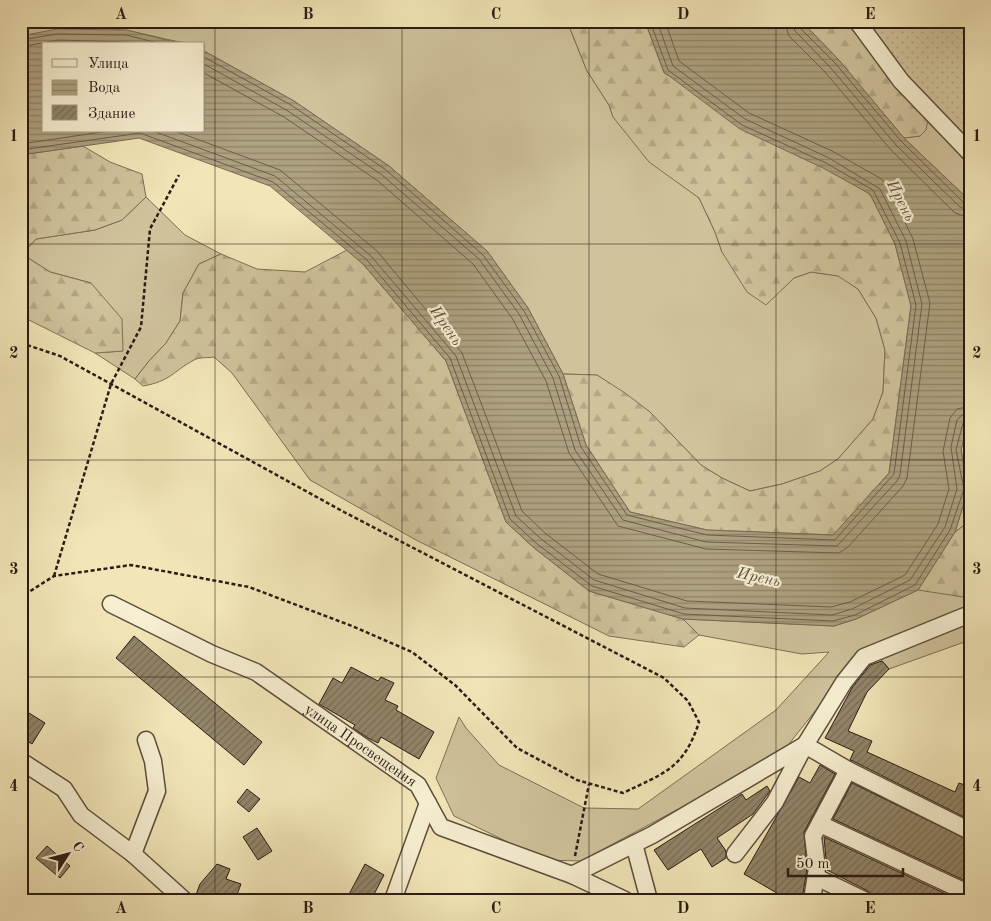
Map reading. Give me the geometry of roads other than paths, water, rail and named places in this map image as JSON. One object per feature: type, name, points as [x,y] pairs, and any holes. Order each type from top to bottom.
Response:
[{"type":"street","points":[[857,21],[901,81],[970,154]]},
{"type":"street","name":"улица Просвещения","points":[[112,604],[212,654],[256,672],[306,709],[418,785],[440,827],[572,875],[625,900]]},
{"type":"street","points":[[735,854],[774,802],[844,682],[864,657],[970,614]]},
{"type":"street","points":[[133,854],[157,791],[153,761],[146,740]]},
{"type":"street","points":[[806,745],[848,770],[970,830]]},
{"type":"street","points":[[572,875],[634,844],[806,745]]},
{"type":"street","points":[[21,761],[64,789],[81,815],[133,854],[184,900]]},
{"type":"street","points":[[812,900],[817,868],[813,836],[848,770]]},
{"type":"street","points":[[394,900],[428,803]]},
{"type":"street","points":[[820,824],[970,894]]},
{"type":"street","points":[[634,844],[649,900]]},
{"type":"street","points":[[816,877],[864,900]]},
{"type":"water","name":"Ирень","points":[[645,21],[801,21],[838,59],[904,138],[970,201],[970,415],[961,450],[968,490],[955,532],[918,590],[856,619],[834,626],[683,619],[589,591],[533,547],[506,522],[446,361],[363,264],[270,186],[139,138],[21,155],[21,36],[57,29],[127,30],[175,42],[42,42],[42,132],[205,132],[205,52],[294,101],[389,166],[487,251],[528,308],[563,374],[586,445],[630,512],[707,530],[833,535],[889,473],[911,306],[895,244],[870,194],[823,168],[740,129],[664,72]]}]
